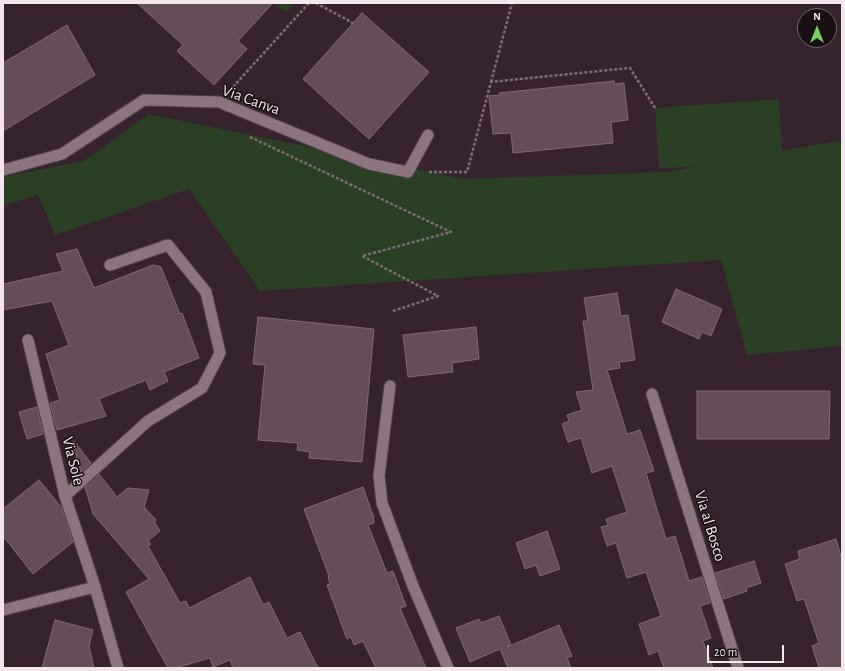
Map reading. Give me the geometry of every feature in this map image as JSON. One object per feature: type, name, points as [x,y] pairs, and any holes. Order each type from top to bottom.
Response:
[{"type":"street","name":"Via Canva","points":[[3,170],[62,154],[144,100],[219,102],[369,164],[408,172]]},
{"type":"street","points":[[408,172],[428,135]]},
{"type":"street","points":[[65,496],[148,421],[202,388],[220,353],[206,292],[168,245],[110,265]]},
{"type":"street","name":"Via Sole","points":[[28,340],[65,496],[95,587],[118,668]]},
{"type":"street","points":[[390,386],[379,476],[382,503],[413,586],[448,668]]},
{"type":"street","name":"Via al Bosco","points":[[652,394],[738,668]]},
{"type":"street","points":[[3,610],[95,587]]},
{"type":"path","points":[[219,102],[309,3]]},
{"type":"path","points":[[316,3],[353,24]]},
{"type":"path","points":[[408,172],[467,172],[512,3]]},
{"type":"path","points":[[490,82],[630,68],[655,108]]},
{"type":"path","points":[[248,136],[451,232],[362,256],[438,296],[393,311]]},
{"type":"green space","points":[[274,3],[294,3],[287,12]]},
{"type":"green space","points":[[779,99],[782,151],[842,140],[842,346],[747,355],[721,260],[260,291],[189,189],[55,235],[38,195],[3,206],[3,177],[84,161],[149,114],[463,179],[668,172],[695,167],[659,168],[655,108]]},
{"type":"building","points":[[137,3],[273,3],[238,41],[247,49],[214,85],[177,51],[183,45]]},
{"type":"building","points":[[362,13],[429,72],[369,139],[303,79]]},
{"type":"building","points":[[67,25],[95,75],[3,131],[3,63]]},
{"type":"building","points":[[614,81],[614,84],[624,83],[628,120],[611,122],[613,143],[513,153],[511,133],[493,134],[489,96],[500,95],[499,93]]},
{"type":"building","points":[[77,249],[94,288],[153,265],[161,267],[180,314],[182,313],[199,358],[164,372],[168,381],[150,390],[146,380],[99,399],[106,416],[57,430],[50,403],[60,400],[46,354],[69,345],[52,301],[3,310],[3,284],[63,271],[56,254]]},
{"type":"building","points":[[676,289],[722,309],[711,336],[702,332],[699,339],[662,322]]},
{"type":"building","points":[[617,293],[621,316],[628,315],[635,360],[619,362],[620,368],[607,370],[627,434],[640,430],[654,471],[646,473],[666,539],[675,536],[689,581],[702,577],[710,603],[700,606],[711,638],[703,641],[713,668],[664,668],[658,651],[649,655],[639,624],[661,616],[646,572],[627,578],[616,543],[607,546],[601,527],[608,525],[606,519],[627,512],[612,466],[592,473],[581,438],[568,442],[562,424],[569,421],[567,415],[582,410],[576,392],[593,390],[583,321],[588,321],[584,298]]},
{"type":"building","points":[[258,317],[374,329],[362,462],[309,458],[310,452],[297,450],[298,443],[258,440],[265,365],[253,364]]},
{"type":"building","points":[[476,327],[479,359],[452,363],[453,372],[408,377],[403,335]]},
{"type":"building","points":[[697,391],[830,391],[829,439],[697,439]]},
{"type":"building","points":[[37,407],[43,434],[27,439],[19,412]]},
{"type":"building","points":[[74,441],[91,463],[81,472],[72,442]]},
{"type":"building","points":[[99,474],[117,497],[128,488],[149,490],[144,507],[156,520],[154,521],[160,531],[148,541],[151,544],[148,546],[180,603],[186,601],[189,608],[250,577],[263,605],[269,602],[287,638],[300,632],[318,668],[233,668],[230,660],[213,667],[210,658],[175,668],[168,668],[126,592],[149,579],[93,514],[85,487]]},
{"type":"building","points":[[39,480],[62,508],[73,542],[33,574],[3,536],[3,509]]},
{"type":"building","points":[[363,487],[374,518],[374,523],[368,525],[387,573],[393,571],[406,606],[400,608],[426,668],[376,668],[363,641],[354,645],[351,637],[347,639],[327,585],[330,584],[329,576],[304,509]]},
{"type":"building","points":[[547,531],[560,569],[540,576],[536,565],[525,569],[516,543]]},
{"type":"building","points":[[836,539],[842,560],[842,668],[819,668],[812,646],[819,643],[804,599],[797,601],[785,564],[800,559],[798,551]]},
{"type":"building","points":[[754,561],[761,583],[746,588],[747,591],[724,599],[715,573]]},
{"type":"building","points":[[499,616],[511,645],[507,647],[559,625],[572,656],[567,658],[571,668],[508,668],[500,649],[470,662],[456,628],[479,619],[481,623]]},
{"type":"building","points":[[55,620],[93,630],[89,646],[94,668],[42,668]]}]
